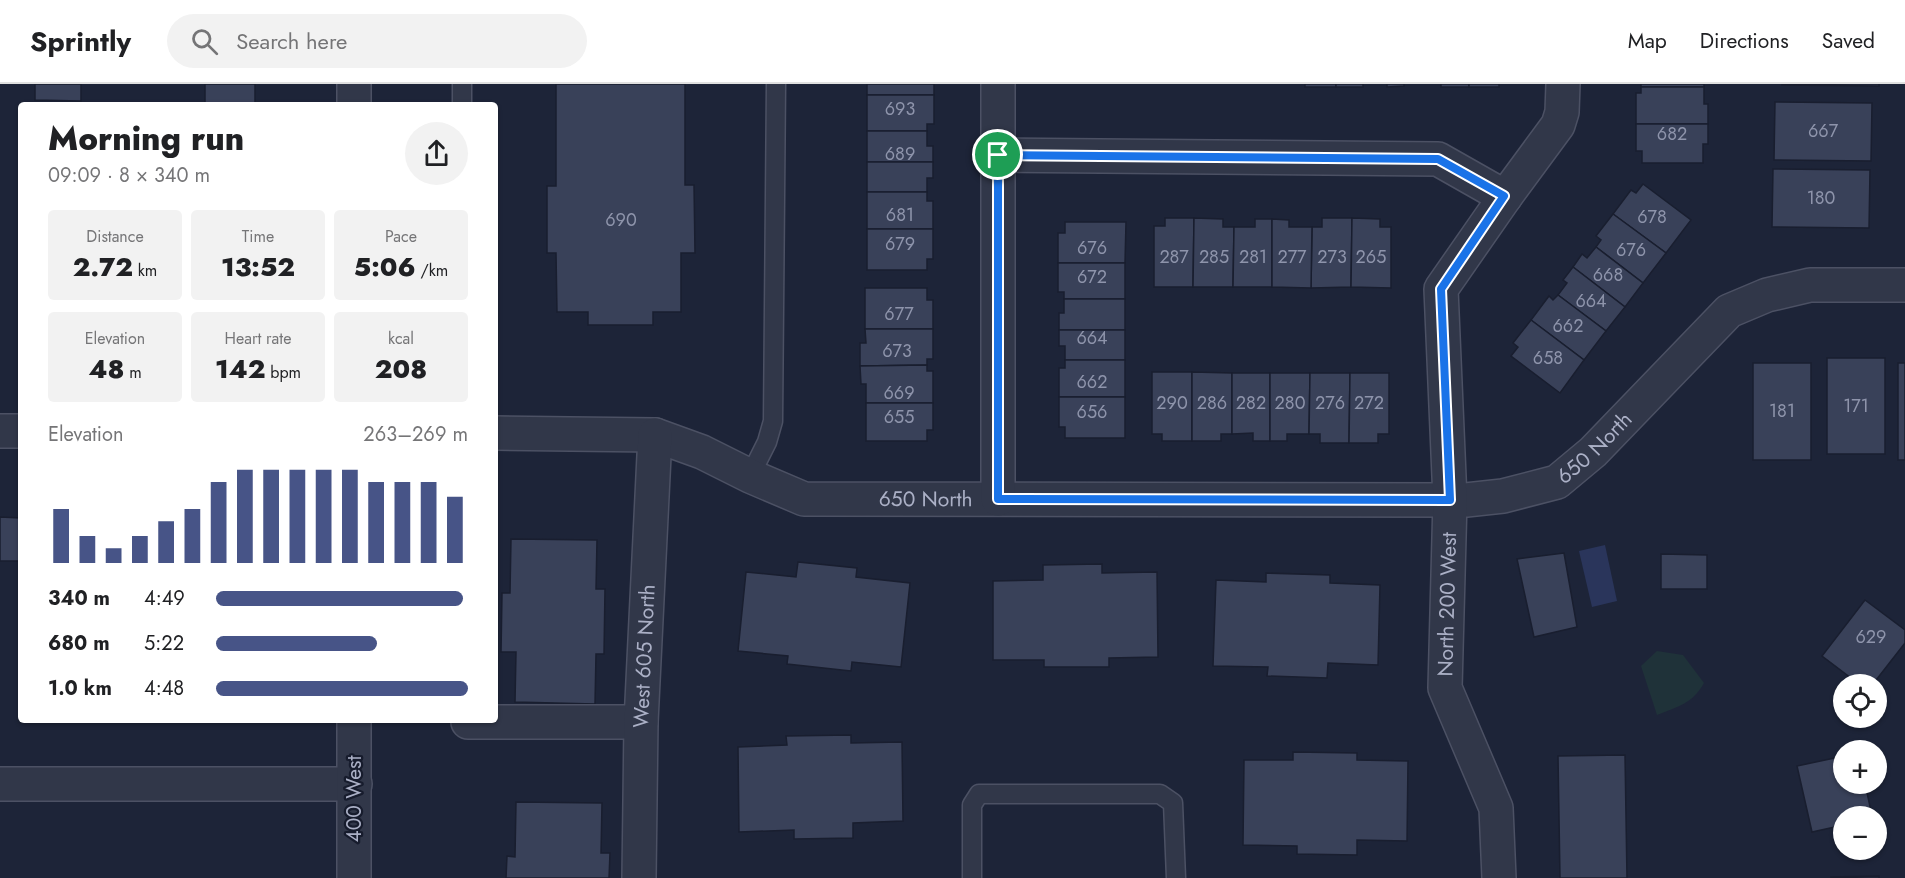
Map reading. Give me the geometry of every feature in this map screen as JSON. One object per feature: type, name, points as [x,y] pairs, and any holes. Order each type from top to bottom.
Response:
[{"type":"street","points":[[354,84],[354,102]]},
{"type":"street","points":[[998,84],[998,499]]},
{"type":"street","name":"North 200 West","points":[[1499,878],[1496,808],[1445,688],[1450,500],[1441,289],[1504,196],[1558,125],[1562,112],[1563,84]]},
{"type":"street","points":[[998,155],[1438,159],[1504,196]]},
{"type":"street","name":"650 North","points":[[498,433],[654,435],[702,452],[804,499],[1450,500],[1503,496],[1557,482],[1593,452],[1729,311],[1767,295],[1810,285],[1905,285]]},
{"type":"street","points":[[0,431],[18,431]]},
{"type":"street","name":"West 605 North","points":[[639,878],[641,722],[654,435]]},
{"type":"street","points":[[498,722],[641,722]]},
{"type":"street","name":"400 West","points":[[354,723],[354,878]]},
{"type":"street","points":[[0,784],[355,784]]},
{"type":"lane","points":[[462,84],[462,102]]},
{"type":"lane","points":[[750,476],[773,421],[776,84]]},
{"type":"lane","points":[[972,878],[972,805],[979,794],[1160,794],[1173,803],[1176,878]]},
{"type":"shaded area","points":[[1657,651],[1683,655],[1704,683],[1690,700],[1657,715],[1641,666]]},
{"type":"water","points":[[1605,545],[1617,601],[1592,607],[1579,551]]},
{"type":"building","points":[[35,84],[81,84],[81,101],[35,100]]},
{"type":"building","points":[[205,84],[255,84],[255,102],[205,102]]},
{"type":"building","points":[[556,84],[685,84],[685,185],[694,185],[695,253],[681,253],[681,312],[653,312],[653,325],[588,325],[588,312],[557,312],[556,253],[547,253],[547,186],[556,186]]},
{"type":"building","points":[[867,84],[934,84],[934,95],[867,95]]},
{"type":"building","points":[[1305,84],[1336,84],[1336,87],[1305,87]]},
{"type":"building","points":[[1336,84],[1363,84],[1363,87],[1336,87]]},
{"type":"building","points":[[1387,84],[1404,84],[1404,86],[1387,87]]},
{"type":"building","points":[[1441,84],[1469,84],[1469,87],[1441,87]]},
{"type":"building","points":[[1469,84],[1499,84],[1499,87],[1469,87]]},
{"type":"building","points":[[1641,84],[1704,84],[1704,87],[1641,87]]},
{"type":"building","points":[[1879,84],[1879,86],[1782,85]]},
{"type":"building","points":[[1641,87],[1704,87],[1704,104],[1708,104],[1708,124],[1636,124],[1636,93],[1641,93]]},
{"type":"building","points":[[867,95],[934,95],[934,124],[927,124],[927,131],[867,131]]},
{"type":"building","points":[[1775,102],[1872,103],[1871,161],[1774,160]]},
{"type":"building","points":[[1636,124],[1708,124],[1708,144],[1703,144],[1703,163],[1642,163],[1642,151],[1636,151]]},
{"type":"building","points":[[867,131],[927,131],[927,146],[933,146],[933,162],[867,162]]},
{"type":"building","points":[[867,162],[933,162],[933,178],[927,178],[927,192],[867,192]]},
{"type":"building","points":[[1773,169],[1870,170],[1869,228],[1772,227]]},
{"type":"building","points":[[1643,184],[1691,220],[1666,253],[1613,214],[1631,190],[1636,193]]},
{"type":"building","points":[[867,192],[927,192],[927,201],[933,201],[933,229],[867,229]]},
{"type":"building","points":[[1613,214],[1666,253],[1643,283],[1596,247],[1601,240],[1596,236]]},
{"type":"building","points":[[1165,218],[1194,218],[1193,287],[1154,287],[1154,226],[1165,226]]},
{"type":"building","points":[[1194,218],[1223,219],[1223,227],[1234,227],[1233,287],[1193,287]]},
{"type":"building","points":[[1322,218],[1352,218],[1351,287],[1311,288],[1312,227],[1322,227]]},
{"type":"building","points":[[1352,218],[1380,219],[1380,227],[1391,227],[1391,288],[1351,287]]},
{"type":"building","points":[[1255,219],[1272,219],[1272,287],[1233,287],[1234,227],[1255,227]]},
{"type":"building","points":[[1272,219],[1289,220],[1289,227],[1312,227],[1311,288],[1272,287]]},
{"type":"building","points":[[1065,222],[1126,222],[1125,263],[1058,263],[1058,233],[1065,233]]},
{"type":"building","points":[[867,229],[933,229],[933,259],[927,259],[927,270],[867,270]]},
{"type":"building","points":[[1596,247],[1643,283],[1625,307],[1573,267],[1582,254],[1587,258]]},
{"type":"building","points":[[1058,263],[1125,263],[1125,299],[1064,299],[1064,292],[1058,292]]},
{"type":"building","points":[[1573,267],[1625,307],[1606,331],[1558,295],[1567,283],[1563,280]]},
{"type":"building","points":[[865,288],[927,288],[927,300],[933,300],[933,329],[865,329]]},
{"type":"building","points":[[1558,295],[1606,331],[1584,360],[1531,320],[1549,296],[1553,300]]},
{"type":"building","points":[[1064,299],[1125,299],[1125,330],[1059,330],[1059,313],[1064,313]]},
{"type":"building","points":[[1531,320],[1584,360],[1560,393],[1511,356],[1518,347],[1513,343]]},
{"type":"building","points":[[865,329],[933,329],[933,359],[927,359],[927,365],[860,366],[860,343],[866,343]]},
{"type":"building","points":[[1059,330],[1125,330],[1125,360],[1065,360],[1065,346],[1059,346]]},
{"type":"building","points":[[1827,358],[1885,358],[1885,454],[1827,454]]},
{"type":"building","points":[[1065,360],[1125,360],[1125,397],[1059,397],[1059,368],[1065,368]]},
{"type":"building","points":[[1753,363],[1811,363],[1811,460],[1753,460]]},
{"type":"building","points":[[1898,363],[1905,363],[1905,460],[1898,460]]},
{"type":"building","points":[[927,365],[927,371],[933,371],[933,403],[866,403],[866,384],[861,384],[860,366]]},
{"type":"building","points":[[1152,372],[1192,372],[1192,441],[1162,441],[1162,434],[1152,434]]},
{"type":"building","points":[[1192,372],[1232,373],[1232,434],[1221,434],[1221,441],[1192,441]]},
{"type":"building","points":[[1232,373],[1270,373],[1270,441],[1253,441],[1253,433],[1232,434]]},
{"type":"building","points":[[1270,373],[1310,373],[1309,434],[1287,434],[1287,441],[1270,441]]},
{"type":"building","points":[[1310,373],[1350,373],[1349,443],[1320,443],[1320,434],[1309,434]]},
{"type":"building","points":[[1350,373],[1389,373],[1389,434],[1378,434],[1378,443],[1349,443]]},
{"type":"building","points":[[1059,397],[1125,397],[1125,438],[1065,438],[1065,427],[1059,427]]},
{"type":"building","points":[[866,403],[933,403],[933,430],[927,430],[927,441],[866,441]]},
{"type":"building","points":[[0,517],[18,518],[18,561],[0,561]]},
{"type":"building","points":[[511,539],[597,540],[596,589],[605,589],[604,654],[596,654],[595,704],[515,702],[516,652],[501,652],[502,593],[510,593]]},
{"type":"building","points":[[1564,553],[1577,627],[1534,637],[1517,559]]},
{"type":"building","points":[[1661,554],[1707,555],[1707,589],[1661,589]]},
{"type":"building","points":[[798,562],[857,568],[856,577],[910,583],[901,667],[852,662],[851,671],[787,664],[788,656],[738,651],[746,572],[796,577]]},
{"type":"building","points":[[1102,564],[1102,573],[1157,572],[1158,657],[1109,658],[1109,667],[1044,667],[1044,660],[993,660],[993,581],[1043,580],[1043,565]]},
{"type":"building","points":[[1266,573],[1330,575],[1330,583],[1380,585],[1378,665],[1328,663],[1327,678],[1267,676],[1268,667],[1213,666],[1216,580],[1266,582]]},
{"type":"building","points":[[1865,600],[1905,630],[1905,643],[1881,674],[1846,674],[1822,656]]},
{"type":"building","points":[[851,735],[851,743],[902,742],[903,821],[853,823],[853,838],[794,839],[794,830],[739,832],[738,747],[787,745],[786,736]]},
{"type":"building","points":[[1293,752],[1357,753],[1357,760],[1408,761],[1407,841],[1357,840],[1357,855],[1297,854],[1297,846],[1243,845],[1244,760],[1293,760]]},
{"type":"building","points":[[1625,755],[1627,878],[1560,878],[1558,756]]},
{"type":"building","points":[[1833,758],[1833,794],[1867,794],[1870,806],[1833,806],[1833,827],[1812,832],[1797,766]]},
{"type":"building","points":[[516,802],[602,803],[601,853],[610,853],[609,878],[506,878],[507,856],[515,857]]},
{"type":"building","points":[[1879,876],[1879,878],[1831,878],[1831,877]]},
{"type":"route","points":[[998,155],[1438,159],[1504,196],[1441,289],[1450,500],[998,499],[998,155]]}]
